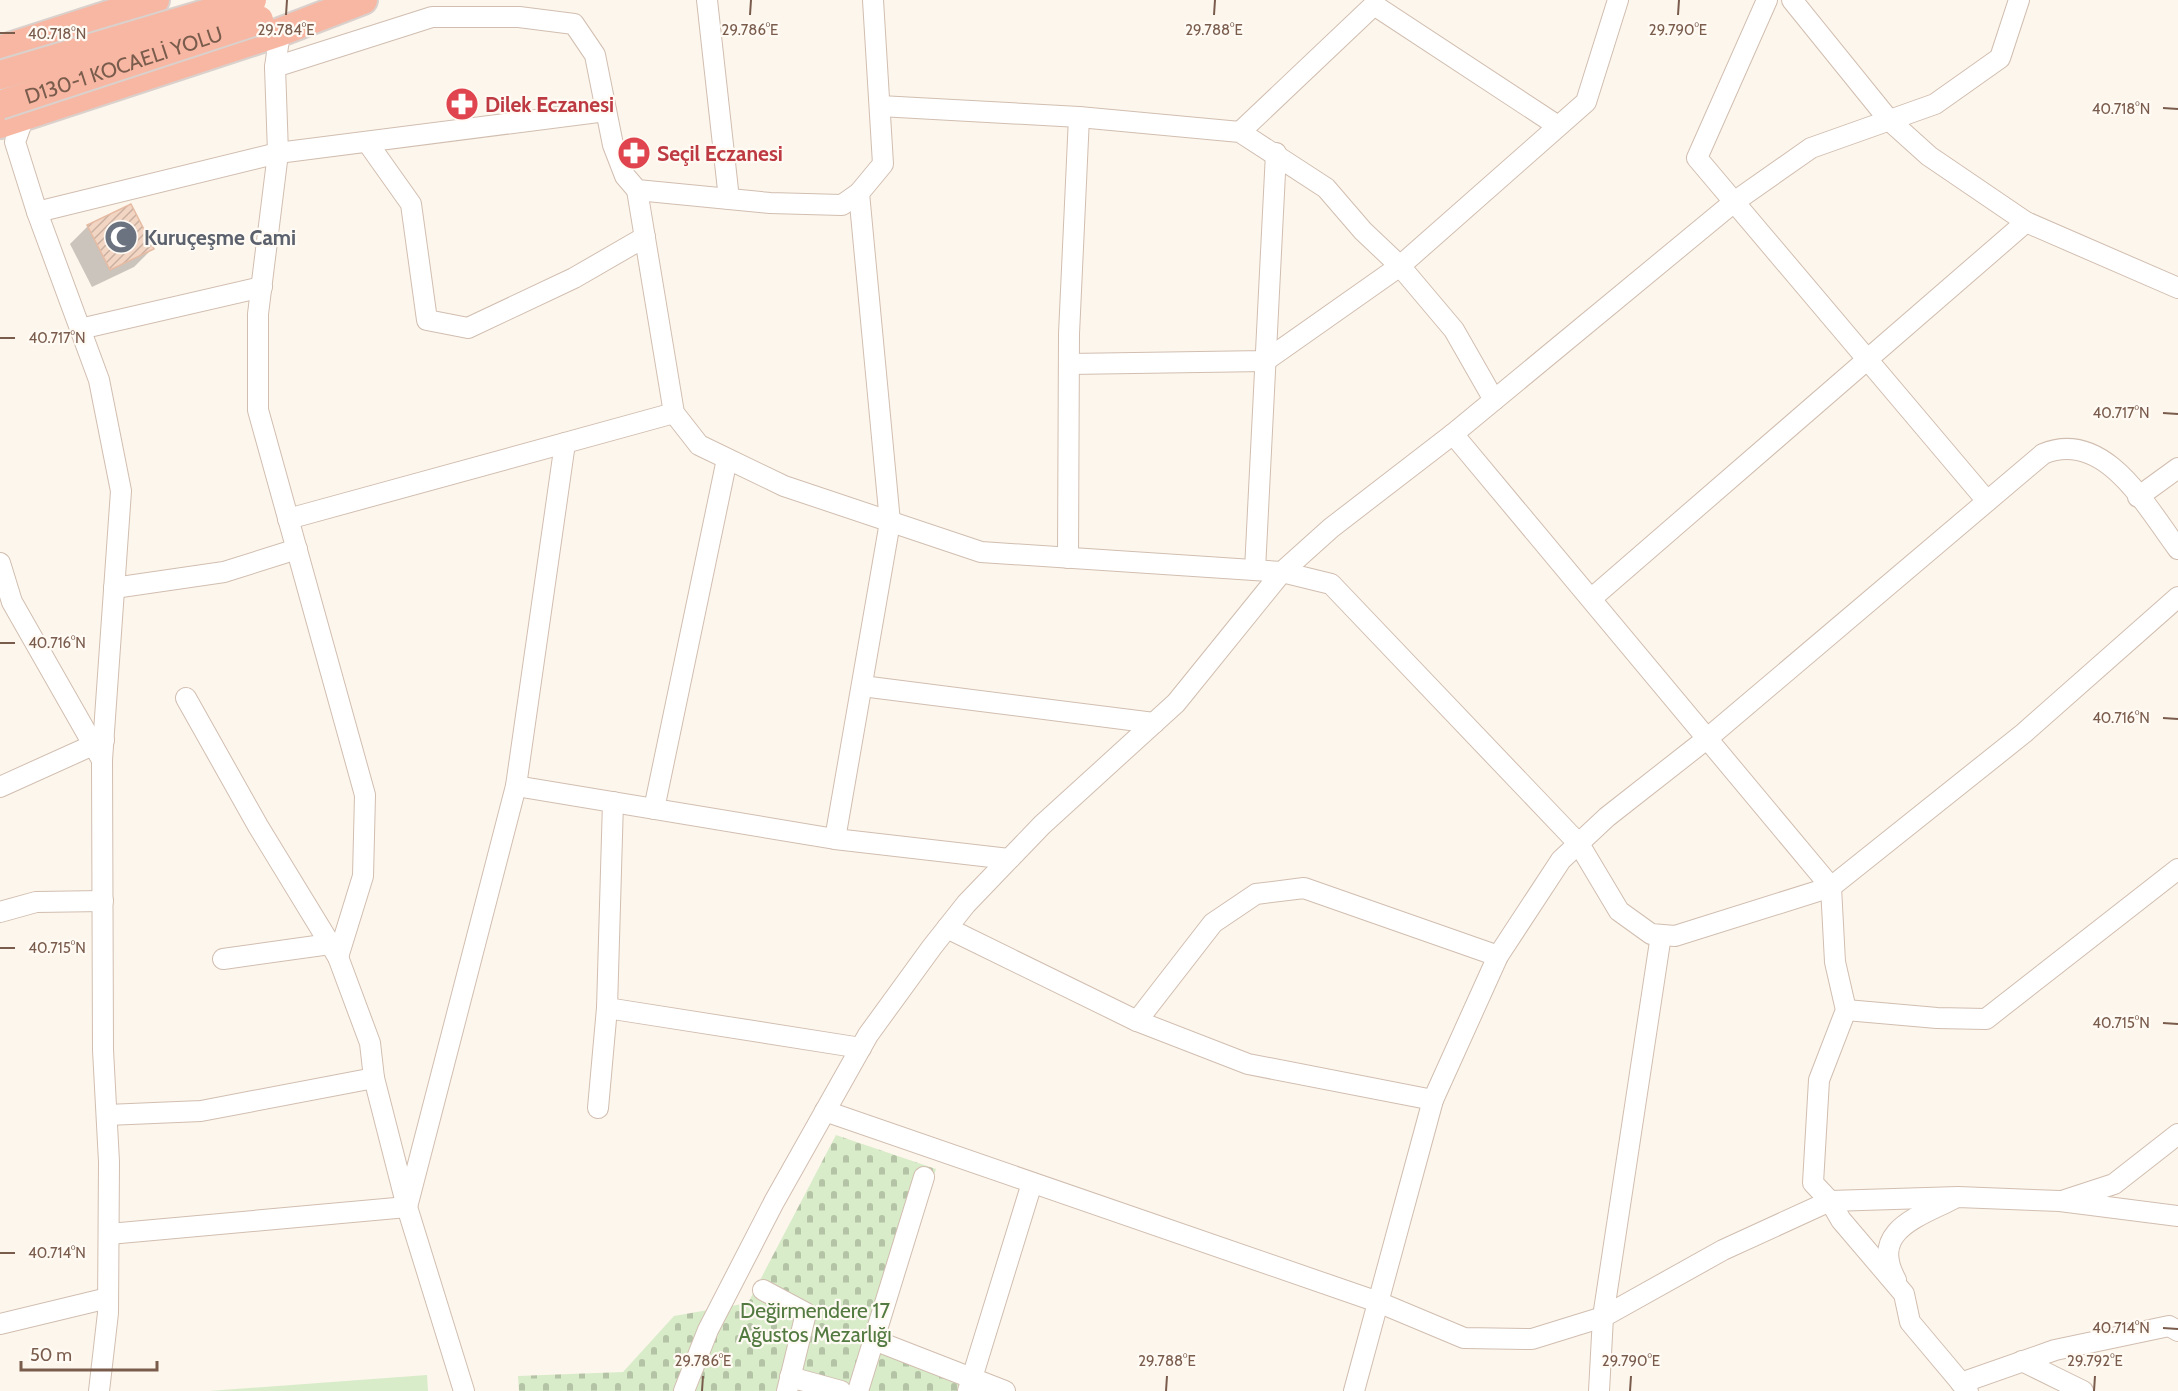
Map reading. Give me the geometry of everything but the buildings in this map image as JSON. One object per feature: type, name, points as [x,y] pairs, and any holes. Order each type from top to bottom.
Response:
[{"type":"highway","points":[[27,116],[30,104],[28,84],[3,45],[155,0]]},
{"type":"highway","name":"D130-1 KOCAELİ YOLU","points":[[0,105],[315,0]]},
{"type":"highway","points":[[0,75],[264,17],[363,0]]},
{"type":"highway","points":[[5,133],[27,116],[106,90],[264,17]]},
{"type":"highway","points":[[80,24],[71,50],[74,68],[78,77],[106,90]]},
{"type":"street","points":[[707,0],[729,199]]},
{"type":"street","points":[[637,190],[729,199],[842,206],[859,193],[883,164],[873,0]]},
{"type":"street","points":[[1069,364],[1265,361],[1400,266],[1586,102],[1618,0]]},
{"type":"street","points":[[1767,0],[1697,158],[1986,501]]},
{"type":"street","points":[[1792,0],[1889,120],[1929,156],[2026,222],[2178,288]]},
{"type":"street","points":[[684,1391],[708,1330],[774,1202],[861,1048],[947,928],[1042,825],[1176,703],[1282,572],[1331,528],[1453,434],[1734,202],[1811,148],[1935,104],[2000,58],[2019,0]]},
{"type":"street","points":[[1240,132],[1375,3],[1558,126]]},
{"type":"street","points":[[264,17],[275,67],[278,153],[258,314],[258,410],[365,795],[363,876],[334,950]]},
{"type":"street","points":[[275,67],[432,17],[519,17],[574,24],[595,55],[613,145],[625,176],[637,190],[674,413],[699,445],[784,486],[981,552],[1282,572],[1331,584],[1579,844],[1619,911],[1651,934],[1675,936],[1831,886],[2024,733],[2178,597]]},
{"type":"street","points":[[880,106],[1079,117],[1240,132],[1276,153],[1326,188],[1363,231],[1400,266],[1454,330],[1494,400]]},
{"type":"street","points":[[37,212],[278,153],[606,111]]},
{"type":"street","points":[[1068,558],[1069,364],[1079,117]]},
{"type":"street","points":[[5,133],[37,212],[99,381],[121,491],[100,749],[103,1050],[107,1115],[109,1234],[108,1298],[99,1391]]},
{"type":"street","points":[[367,142],[411,204],[427,320],[468,328],[574,278],[645,237]]},
{"type":"street","points":[[1255,570],[1276,153]]},
{"type":"street","points":[[835,839],[890,522],[859,193]]},
{"type":"street","points":[[1592,598],[2026,222]]},
{"type":"street","points":[[80,329],[262,287]]},
{"type":"street","points":[[288,519],[674,413]]},
{"type":"street","points":[[1453,434],[1709,737],[1831,886],[1835,962],[1846,1010],[1819,1080],[1813,1183],[1830,1201],[1841,1220],[1904,1294]]},
{"type":"street","points":[[406,1207],[516,786],[565,442]]},
{"type":"street","points":[[1354,1391],[1433,1100],[1498,956],[1561,860],[1607,817],[1709,737],[2043,454],[2058,448],[2076,449],[2102,458],[2138,496],[2178,549]]},
{"type":"street","points":[[654,809],[727,459]]},
{"type":"street","points":[[2138,496],[2178,468]]},
{"type":"street","points":[[114,588],[224,572],[297,549]]},
{"type":"street","points":[[0,563],[12,602],[100,749]]},
{"type":"street","points":[[862,686],[1154,723]]},
{"type":"street","points":[[186,698],[258,826],[334,950],[370,1043],[374,1078],[406,1207],[464,1391]]},
{"type":"street","points":[[0,788],[100,749]]},
{"type":"street","points":[[516,786],[835,839],[1009,859]]},
{"type":"street","points":[[598,1108],[607,1008],[613,802]]},
{"type":"street","points":[[1846,1010],[1986,1019],[2178,869]]},
{"type":"street","points":[[1137,1021],[1213,922],[1256,894],[1304,888],[1498,956]]},
{"type":"street","points":[[0,912],[36,902],[103,901]]},
{"type":"street","points":[[947,928],[1137,1021],[1248,1064],[1433,1100]]},
{"type":"street","points":[[1599,1391],[1603,1317],[1661,935]]},
{"type":"street","points":[[223,959],[334,950]]},
{"type":"street","points":[[607,1008],[861,1048]]},
{"type":"street","points":[[107,1115],[201,1111],[374,1078]]},
{"type":"street","points":[[825,1112],[1378,1302],[1464,1338],[1532,1339],[1603,1317],[1723,1251],[1830,1201],[1958,1197],[2060,1201],[2178,1215]]},
{"type":"street","points":[[2060,1201],[2114,1184],[2178,1134]]},
{"type":"street","points":[[858,1391],[924,1177]]},
{"type":"street","points":[[968,1381],[1032,1183]]},
{"type":"street","points":[[1958,1197],[1903,1224],[1893,1234],[1889,1249],[1890,1270],[1904,1294],[1910,1322],[1964,1387],[2022,1361],[2055,1350],[2169,1326],[2178,1331]]},
{"type":"street","points":[[109,1234],[406,1207]]},
{"type":"street","points":[[763,1290],[806,1313],[789,1384],[841,1391]]},
{"type":"street","points":[[0,1324],[108,1298]]},
{"type":"street","points":[[874,1340],[968,1381],[1005,1391]]},
{"type":"street","points":[[2022,1361],[2083,1391]]},
{"type":"green space","name":"Değirmendere 17 Ağustos Mezarlığı","points":[[836,1135],[936,1169],[884,1336],[972,1372],[966,1391],[519,1391],[518,1376],[623,1372],[674,1316],[748,1303]]},
{"type":"green space","points":[[427,1375],[428,1391],[209,1391]]},
{"type":"place","name":"Dilek Eczanesi","points":[[462,104]]},
{"type":"place","name":"Seçil Eczanesi","points":[[634,153]]},
{"type":"place","name":"Kuruçeşme Cami","points":[[121,237]]}]
